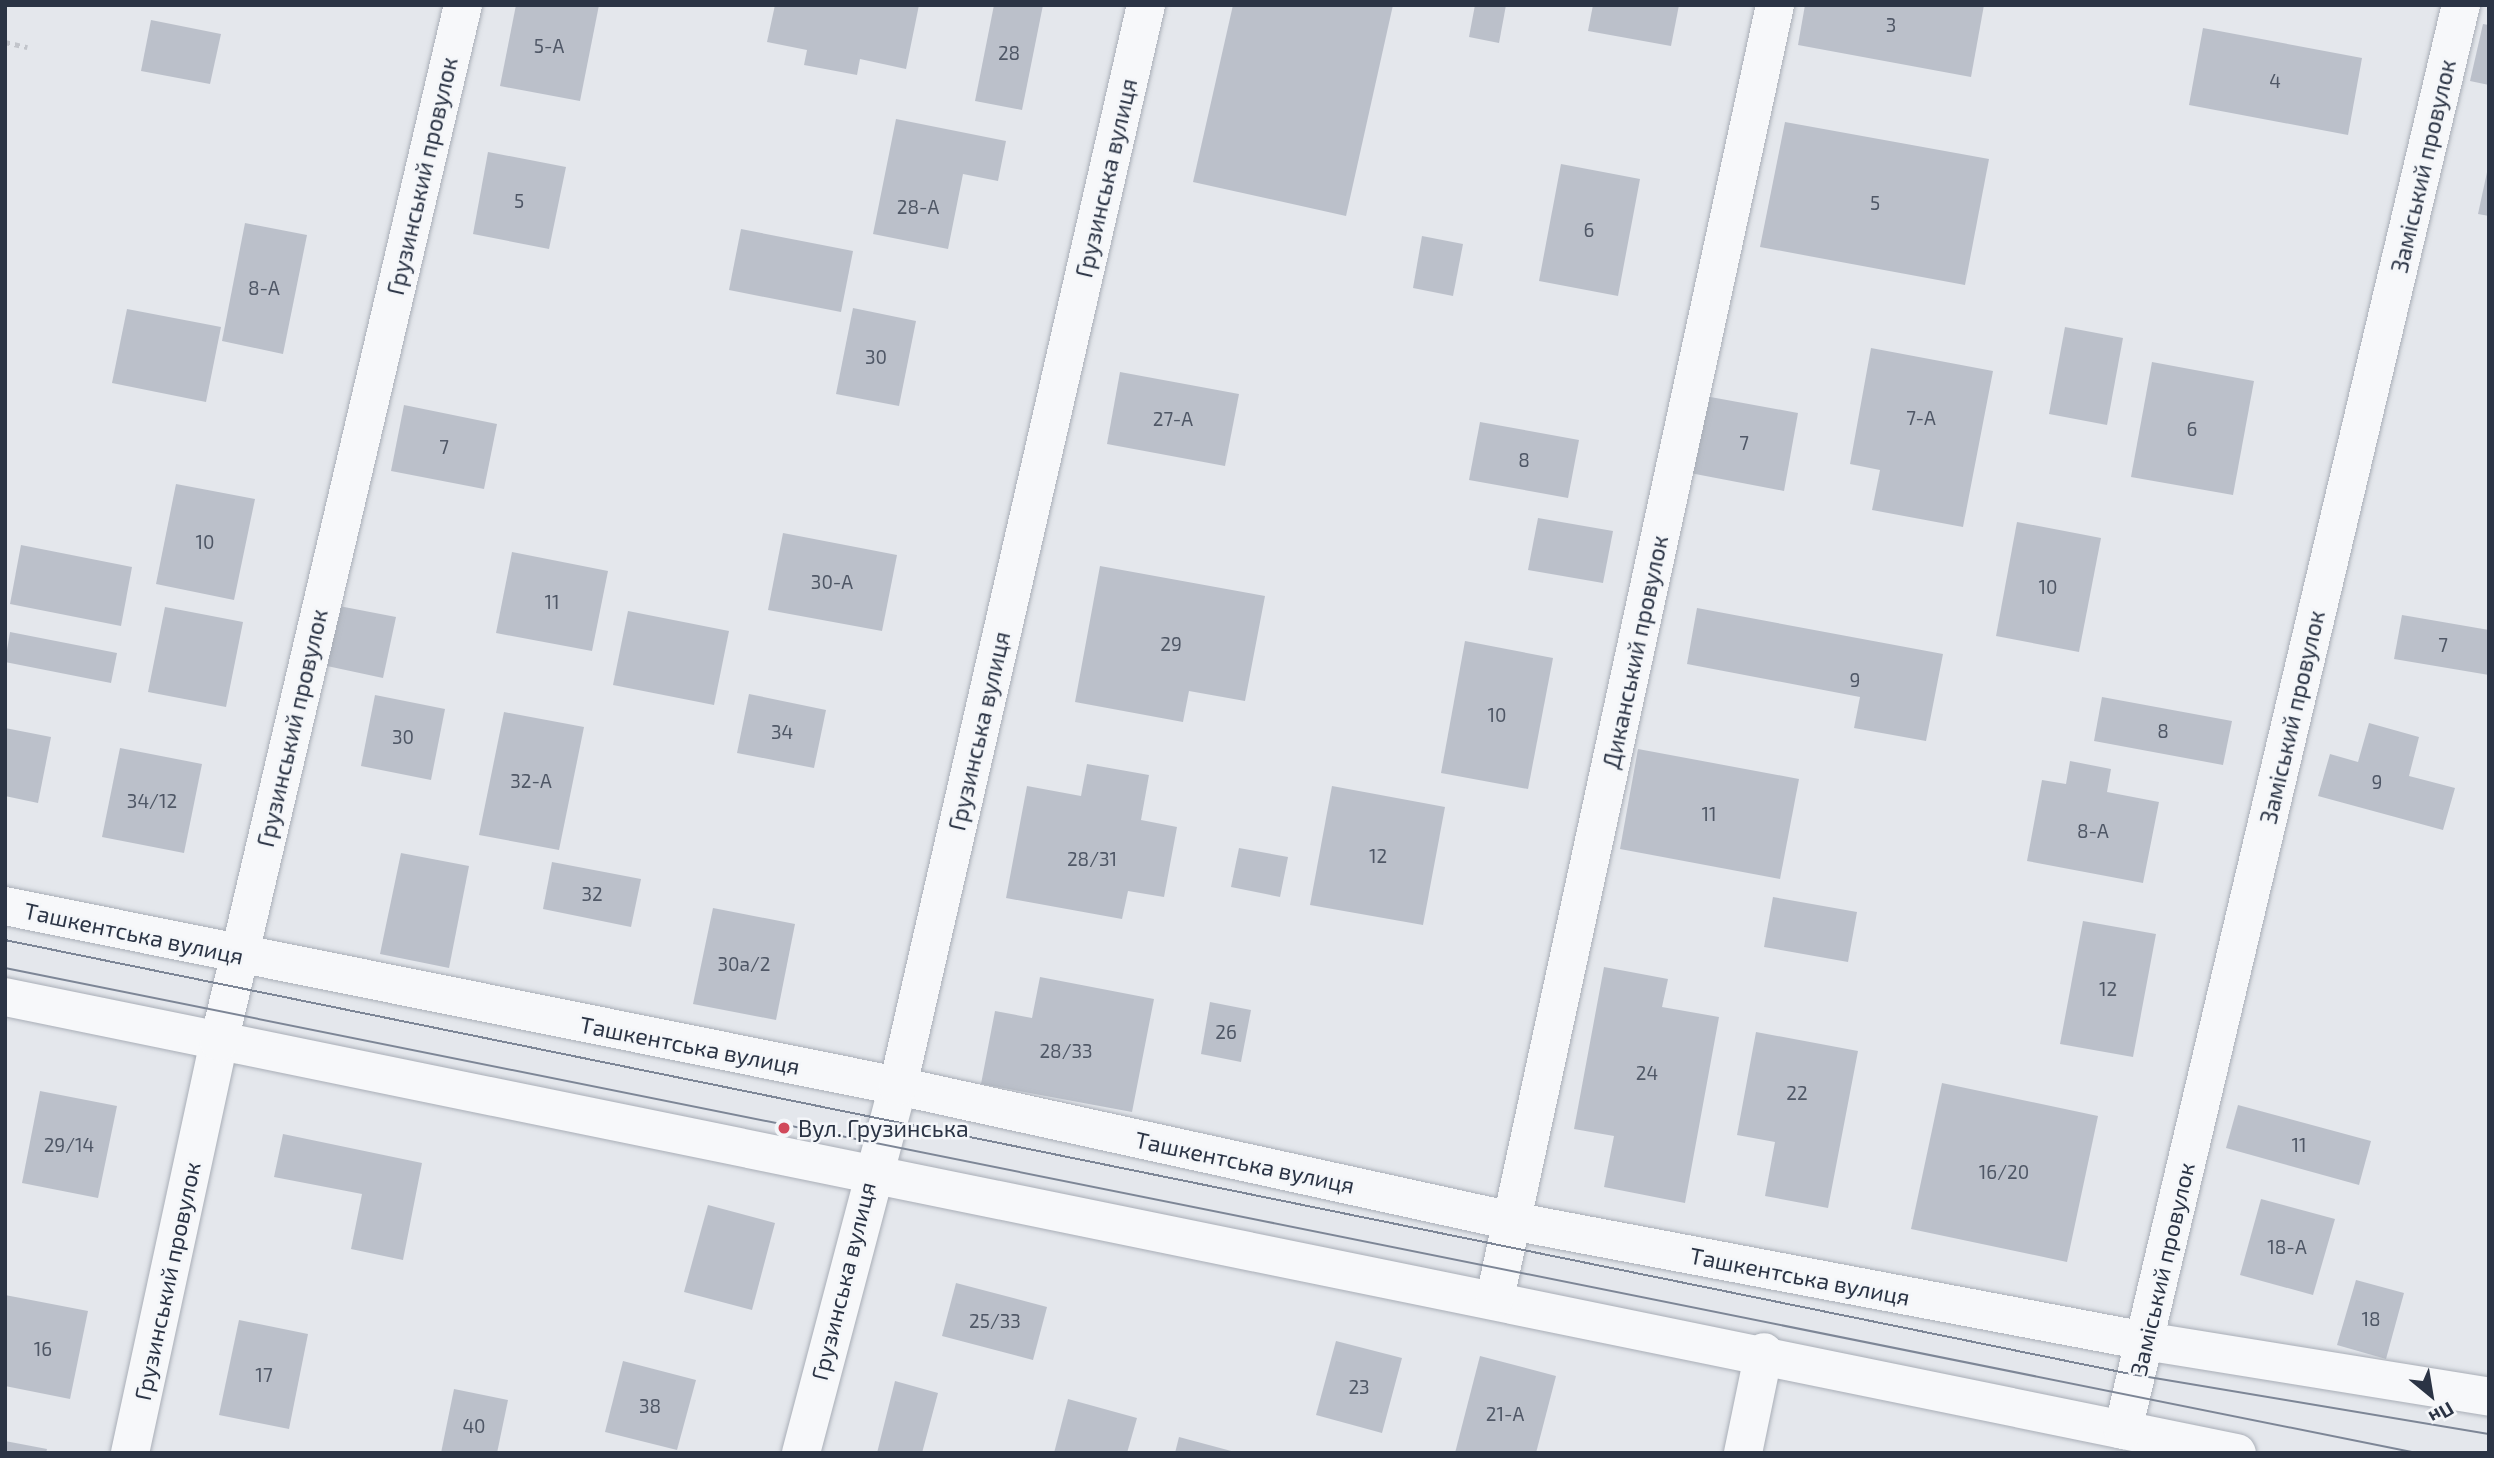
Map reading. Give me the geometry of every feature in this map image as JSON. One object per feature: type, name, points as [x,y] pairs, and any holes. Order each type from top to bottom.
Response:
[{"type":"street","name":"Грузинський провулок","points":[[130,1453],[239,955],[463,5]]},
{"type":"street","name":"Грузинська вулиця","points":[[801,1453],[870,1175],[898,1086],[1146,5]]},
{"type":"street","name":"Диканський провулок","points":[[1495,1298],[1775,5]]},
{"type":"street","name":"Заміський провулок","points":[[2123,1430],[2461,5]]},
{"type":"street","name":"Ташкентська вулиця","points":[[5,906],[898,1086],[1512,1221],[2145,1341],[2489,1397]]},
{"type":"street","points":[[5,997],[870,1175],[1764,1352],[2237,1453]]},
{"type":"street","points":[[1743,1453],[1764,1352]]},
{"type":"path","points":[[5,42],[27,47]]},
{"type":"building","points":[[516,5],[599,5],[580,101],[500,86]]},
{"type":"building","points":[[775,5],[919,5],[906,69],[860,59],[857,75],[804,65],[807,50],[767,42]]},
{"type":"building","points":[[994,5],[1043,5],[1022,110],[975,101]]},
{"type":"building","points":[[1233,5],[1393,5],[1346,216],[1193,182]]},
{"type":"building","points":[[1475,5],[1506,5],[1499,43],[1469,37]]},
{"type":"building","points":[[1593,5],[1679,5],[1671,46],[1588,31]]},
{"type":"building","points":[[1805,5],[1984,5],[1971,77],[1798,45]]},
{"type":"building","points":[[151,20],[221,34],[210,84],[141,71]]},
{"type":"building","points":[[2483,24],[2489,25],[2489,85],[2470,81]]},
{"type":"building","points":[[2203,28],[2362,58],[2348,135],[2189,105]]},
{"type":"building","points":[[896,119],[1006,141],[998,181],[963,174],[948,249],[873,234]]},
{"type":"building","points":[[1785,122],[1989,159],[1965,285],[1760,247]]},
{"type":"building","points":[[488,152],[566,167],[549,249],[473,234]]},
{"type":"building","points":[[2489,163],[2489,216],[2478,214]]},
{"type":"building","points":[[1561,164],[1640,179],[1618,296],[1539,281]]},
{"type":"building","points":[[245,223],[307,235],[283,354],[222,341]]},
{"type":"building","points":[[741,229],[853,251],[841,312],[729,290]]},
{"type":"building","points":[[1422,236],[1463,244],[1453,296],[1413,288]]},
{"type":"building","points":[[853,308],[916,321],[899,406],[836,394]]},
{"type":"building","points":[[127,309],[221,327],[206,402],[112,383]]},
{"type":"building","points":[[2065,327],[2123,338],[2107,425],[2049,414]]},
{"type":"building","points":[[1871,348],[1993,371],[1963,527],[1872,510],[1880,470],[1850,464]]},
{"type":"building","points":[[2152,362],[2254,381],[2233,495],[2131,477]]},
{"type":"building","points":[[1120,372],[1239,394],[1225,466],[1107,444]]},
{"type":"building","points":[[1705,396],[1798,413],[1784,491],[1690,473]]},
{"type":"building","points":[[404,405],[497,424],[484,489],[391,471]]},
{"type":"building","points":[[1480,422],[1579,440],[1568,498],[1469,480]]},
{"type":"building","points":[[176,484],[255,499],[234,600],[156,584]]},
{"type":"building","points":[[1538,518],[1613,531],[1603,583],[1528,570]]},
{"type":"building","points":[[2017,522],[2101,538],[2079,652],[1996,636]]},
{"type":"building","points":[[783,533],[897,555],[882,631],[768,610]]},
{"type":"building","points":[[21,545],[132,567],[121,626],[10,604]]},
{"type":"building","points":[[512,552],[608,571],[592,651],[496,633]]},
{"type":"building","points":[[1100,566],[1265,596],[1245,701],[1189,691],[1183,722],[1075,702]]},
{"type":"building","points":[[339,606],[396,617],[383,678],[327,666]]},
{"type":"building","points":[[165,607],[243,622],[226,707],[148,692]]},
{"type":"building","points":[[1697,608],[1943,654],[1926,741],[1854,728],[1860,697],[1687,664]]},
{"type":"building","points":[[628,611],[729,631],[714,705],[613,685]]},
{"type":"building","points":[[2402,615],[2489,630],[2489,675],[2394,659]]},
{"type":"building","points":[[10,632],[117,653],[111,683],[5,662]]},
{"type":"building","points":[[1465,641],[1553,658],[1528,789],[1441,773]]},
{"type":"building","points":[[749,694],[826,710],[814,768],[737,753]]},
{"type":"building","points":[[375,695],[445,709],[431,780],[361,766]]},
{"type":"building","points":[[2102,697],[2232,721],[2223,765],[2094,741]]},
{"type":"building","points":[[504,712],[584,727],[559,850],[479,835]]},
{"type":"building","points":[[2369,723],[2419,737],[2409,776],[2455,788],[2443,830],[2318,796],[2330,754],[2358,762]]},
{"type":"building","points":[[5,728],[51,737],[38,803],[5,796]]},
{"type":"building","points":[[120,748],[202,764],[184,853],[102,837]]},
{"type":"building","points":[[1638,749],[1799,779],[1780,879],[1620,849]]},
{"type":"building","points":[[2070,761],[2111,769],[2107,792],[2159,802],[2143,883],[2027,861],[2042,780],[2066,784]]},
{"type":"building","points":[[1087,764],[1149,775],[1141,820],[1177,827],[1164,897],[1128,891],[1122,919],[1006,898],[1027,786],[1081,796]]},
{"type":"building","points":[[1332,786],[1445,807],[1423,925],[1310,905]]},
{"type":"building","points":[[1239,848],[1288,857],[1280,897],[1231,887]]},
{"type":"building","points":[[401,853],[469,866],[449,968],[380,954]]},
{"type":"building","points":[[552,862],[641,879],[631,927],[543,909]]},
{"type":"building","points":[[1773,897],[1857,912],[1848,962],[1764,947]]},
{"type":"building","points":[[713,908],[795,924],[776,1020],[693,1004]]},
{"type":"building","points":[[2083,921],[2156,934],[2133,1057],[2060,1044]]},
{"type":"building","points":[[1604,967],[1668,979],[1662,1007],[1719,1017],[1685,1203],[1604,1187],[1614,1136],[1574,1129]]},
{"type":"building","points":[[1040,977],[1154,999],[1132,1112],[981,1084],[995,1011],[1032,1018]]},
{"type":"building","points":[[1210,1002],[1251,1010],[1241,1062],[1201,1054]]},
{"type":"building","points":[[1756,1032],[1858,1051],[1828,1208],[1765,1196],[1775,1142],[1737,1135]]},
{"type":"building","points":[[1942,1083],[2098,1116],[2067,1262],[1911,1229]]},
{"type":"building","points":[[40,1091],[117,1106],[98,1198],[22,1183]]},
{"type":"building","points":[[2238,1105],[2371,1141],[2359,1185],[2226,1148]]},
{"type":"building","points":[[283,1134],[422,1163],[403,1260],[351,1249],[362,1194],[274,1177]]},
{"type":"building","points":[[2261,1199],[2335,1219],[2313,1295],[2240,1275]]},
{"type":"building","points":[[708,1205],[775,1223],[752,1310],[684,1292]]},
{"type":"building","points":[[2356,1280],[2404,1293],[2386,1359],[2337,1345]]},
{"type":"building","points":[[956,1283],[1047,1307],[1033,1360],[942,1336]]},
{"type":"building","points":[[5,1295],[88,1311],[70,1399],[5,1386]]},
{"type":"building","points":[[239,1320],[308,1334],[289,1429],[219,1415]]},
{"type":"building","points":[[1336,1341],[1402,1358],[1382,1433],[1316,1415]]},
{"type":"building","points":[[1480,1356],[1556,1376],[1536,1453],[1455,1453]]},
{"type":"building","points":[[623,1361],[696,1380],[677,1450],[605,1432]]},
{"type":"building","points":[[895,1381],[938,1393],[922,1453],[877,1453]]},
{"type":"building","points":[[454,1389],[508,1400],[497,1453],[441,1453]]},
{"type":"building","points":[[1068,1399],[1137,1418],[1127,1453],[1054,1453]]},
{"type":"building","points":[[1179,1437],[1235,1452],[1235,1453],[1175,1453]]},
{"type":"building","points":[[5,1441],[47,1449],[46,1453],[5,1453]]},
{"type":"tram line","points":[[5,940],[2136,1375],[2489,1434]]},
{"type":"tram line","points":[[5,968],[2417,1453]]},
{"type":"place","name":"Вул. Грузинська","points":[[784,1128]]}]
